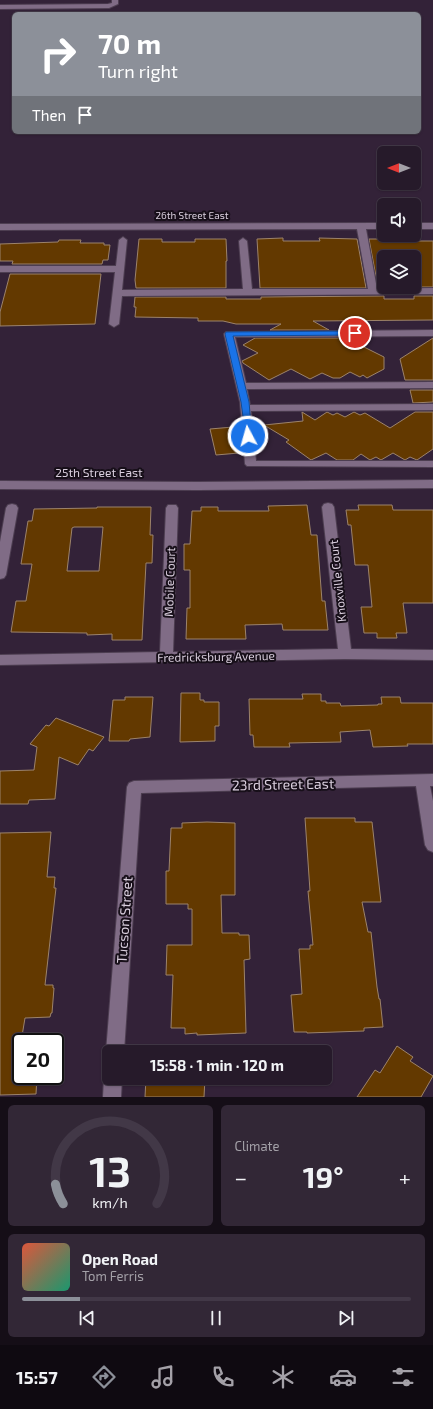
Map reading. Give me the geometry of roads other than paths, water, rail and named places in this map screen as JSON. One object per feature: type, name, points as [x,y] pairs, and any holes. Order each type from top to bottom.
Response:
[{"type":"street","points":[[0,7],[109,6],[115,4],[115,0]]},
{"type":"street","points":[[361,226],[373,292]]},
{"type":"street","name":"26th Street East","points":[[0,227],[377,226]]},
{"type":"street","points":[[421,226],[433,226]]},
{"type":"street","points":[[114,324],[123,240]]},
{"type":"street","points":[[243,240],[248,292]]},
{"type":"street","points":[[0,269],[120,269]]},
{"type":"street","points":[[118,293],[433,291]]},
{"type":"street","points":[[433,333],[229,334],[245,408],[252,464],[433,464]]},
{"type":"street","points":[[241,386],[433,385]]},
{"type":"street","points":[[245,408],[433,407]]},
{"type":"street","name":"25th Street East","points":[[0,485],[198,486],[433,484]]},
{"type":"street","name":"Knoxville Court","points":[[328,507],[345,654]]},
{"type":"street","points":[[0,575],[12,508]]},
{"type":"street","name":"Mobile Court","points":[[166,657],[172,508]]},
{"type":"street","name":"Fredricksburg Avenue","points":[[0,660],[345,654],[433,655]]},
{"type":"street","points":[[427,780],[433,845]]},
{"type":"street","name":"23rd Street East","points":[[134,787],[427,780]]},
{"type":"street","name":"Tucson Street","points":[[116,1045],[134,787]]},
{"type":"street","points":[[112,1097],[113,1085]]}]
